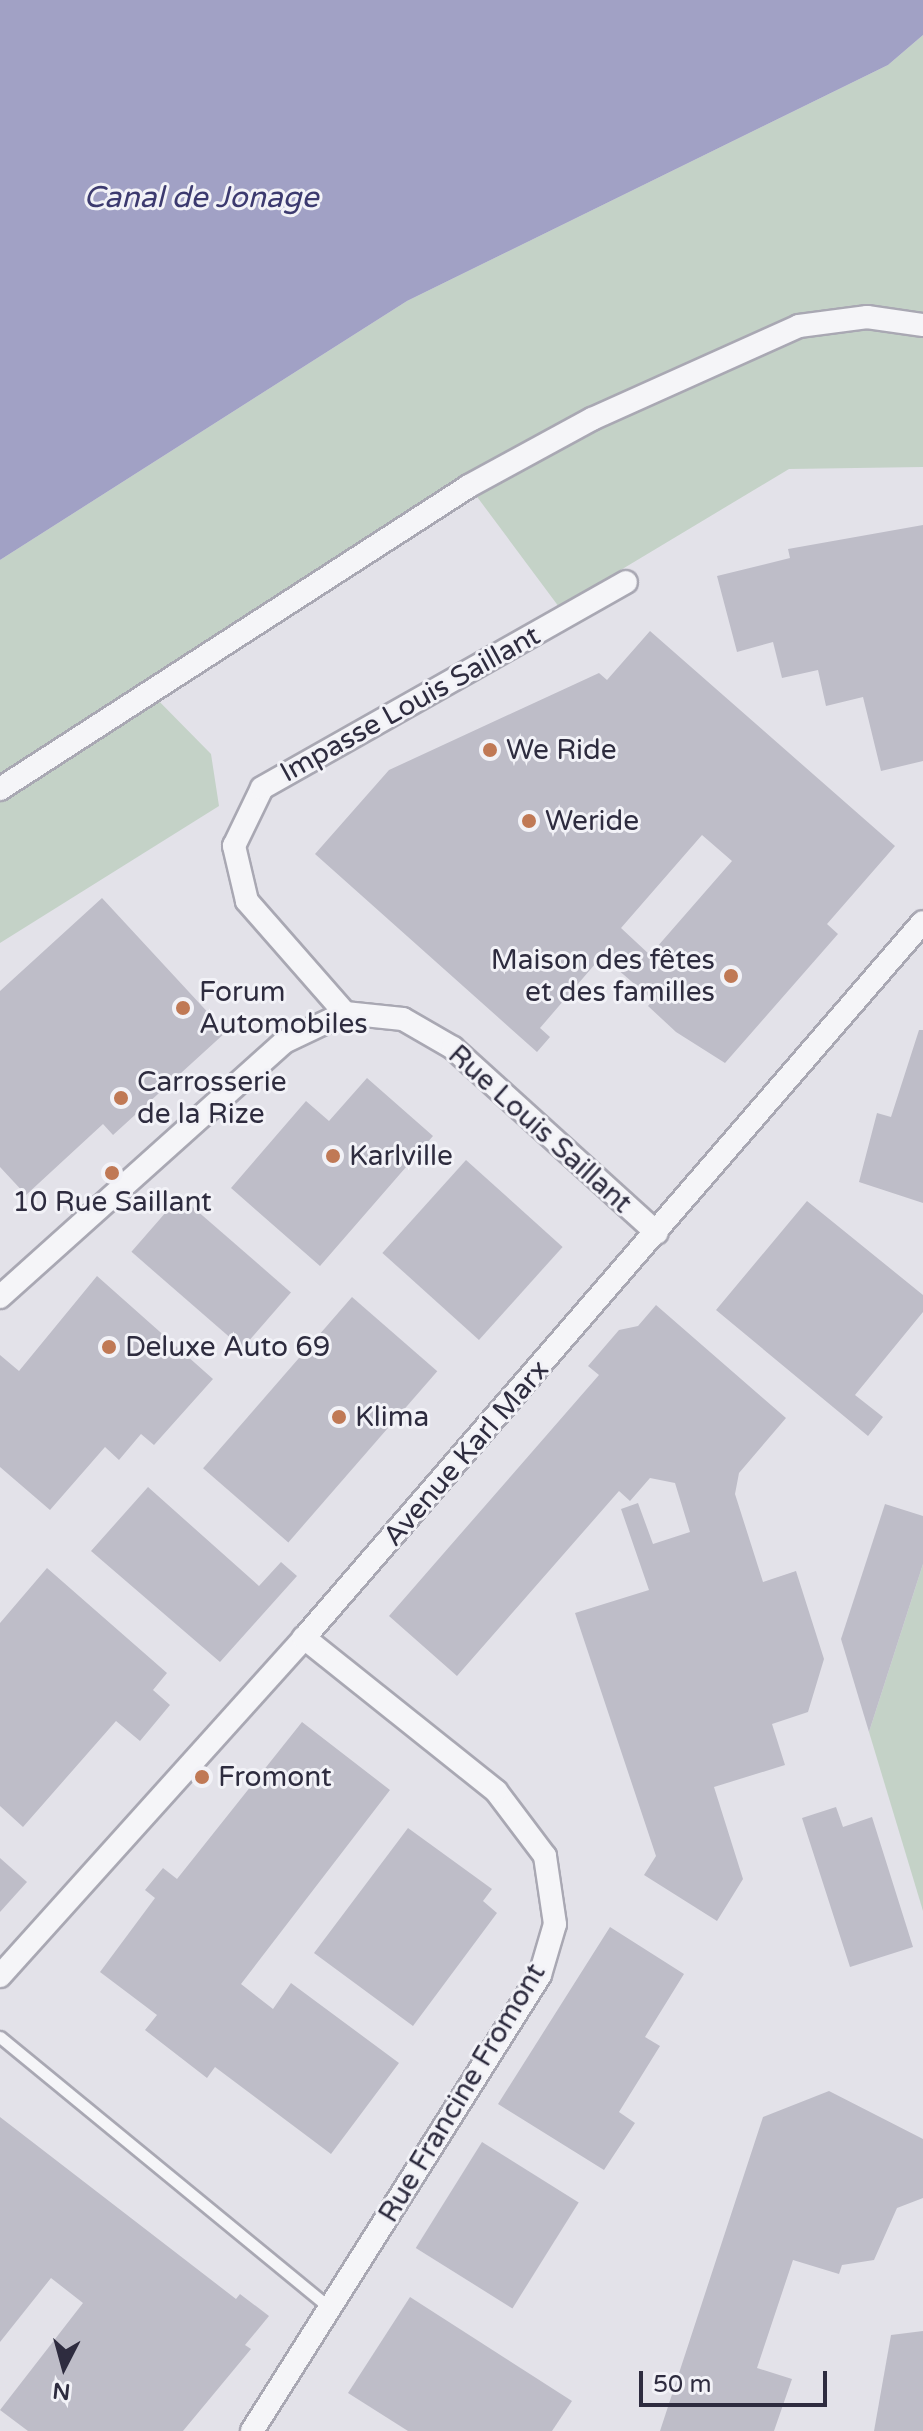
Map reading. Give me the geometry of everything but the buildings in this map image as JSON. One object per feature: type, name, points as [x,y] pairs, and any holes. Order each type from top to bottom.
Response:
[{"type":"street","points":[[0,789],[469,486],[592,419],[799,326],[867,317],[923,325]]},
{"type":"street","name":"Impasse Louis Saillant","points":[[345,1013],[247,901],[234,846],[262,788],[626,582]]},
{"type":"street","name":"Avenue Karl Marx","points":[[0,1976],[304,1638],[923,922]]},
{"type":"street","points":[[0,1297],[284,1042],[345,1013]]},
{"type":"street","name":"Rue Louis Saillant","points":[[345,1013],[403,1019],[453,1048],[657,1233]]},
{"type":"street","name":"Rue Francine Fromont","points":[[252,2431],[540,1975],[555,1924],[545,1856],[496,1791],[304,1638]]},
{"type":"lane","points":[[0,2037],[330,2308]]},
{"type":"shaded area","points":[[923,35],[923,467],[789,469],[559,607],[469,486],[145,687],[211,754],[219,806],[0,943],[0,560],[407,301],[888,65]]},
{"type":"shaded area","points":[[923,1564],[923,1911],[869,1732]]},
{"type":"water","name":"Canal de Jonage","points":[[0,0],[923,0],[923,35],[888,65],[407,301],[0,560]]},
{"type":"place","name":"We Ride","points":[[490,750]]},
{"type":"place","name":"Weride","points":[[529,821]]},
{"type":"place","name":"Maison des fêtes et des familles","points":[[731,976]]},
{"type":"place","name":"Forum Automobiles","points":[[183,1008]]},
{"type":"place","name":"Carrosserie de la Rize","points":[[121,1098]]},
{"type":"place","name":"Karlville","points":[[333,1156]]},
{"type":"place","name":"10 Rue Saillant","points":[[112,1173]]},
{"type":"place","name":"Deluxe Auto 69","points":[[109,1347]]},
{"type":"place","name":"Klima","points":[[339,1417]]},
{"type":"place","name":"Fromont","points":[[202,1777]]}]
